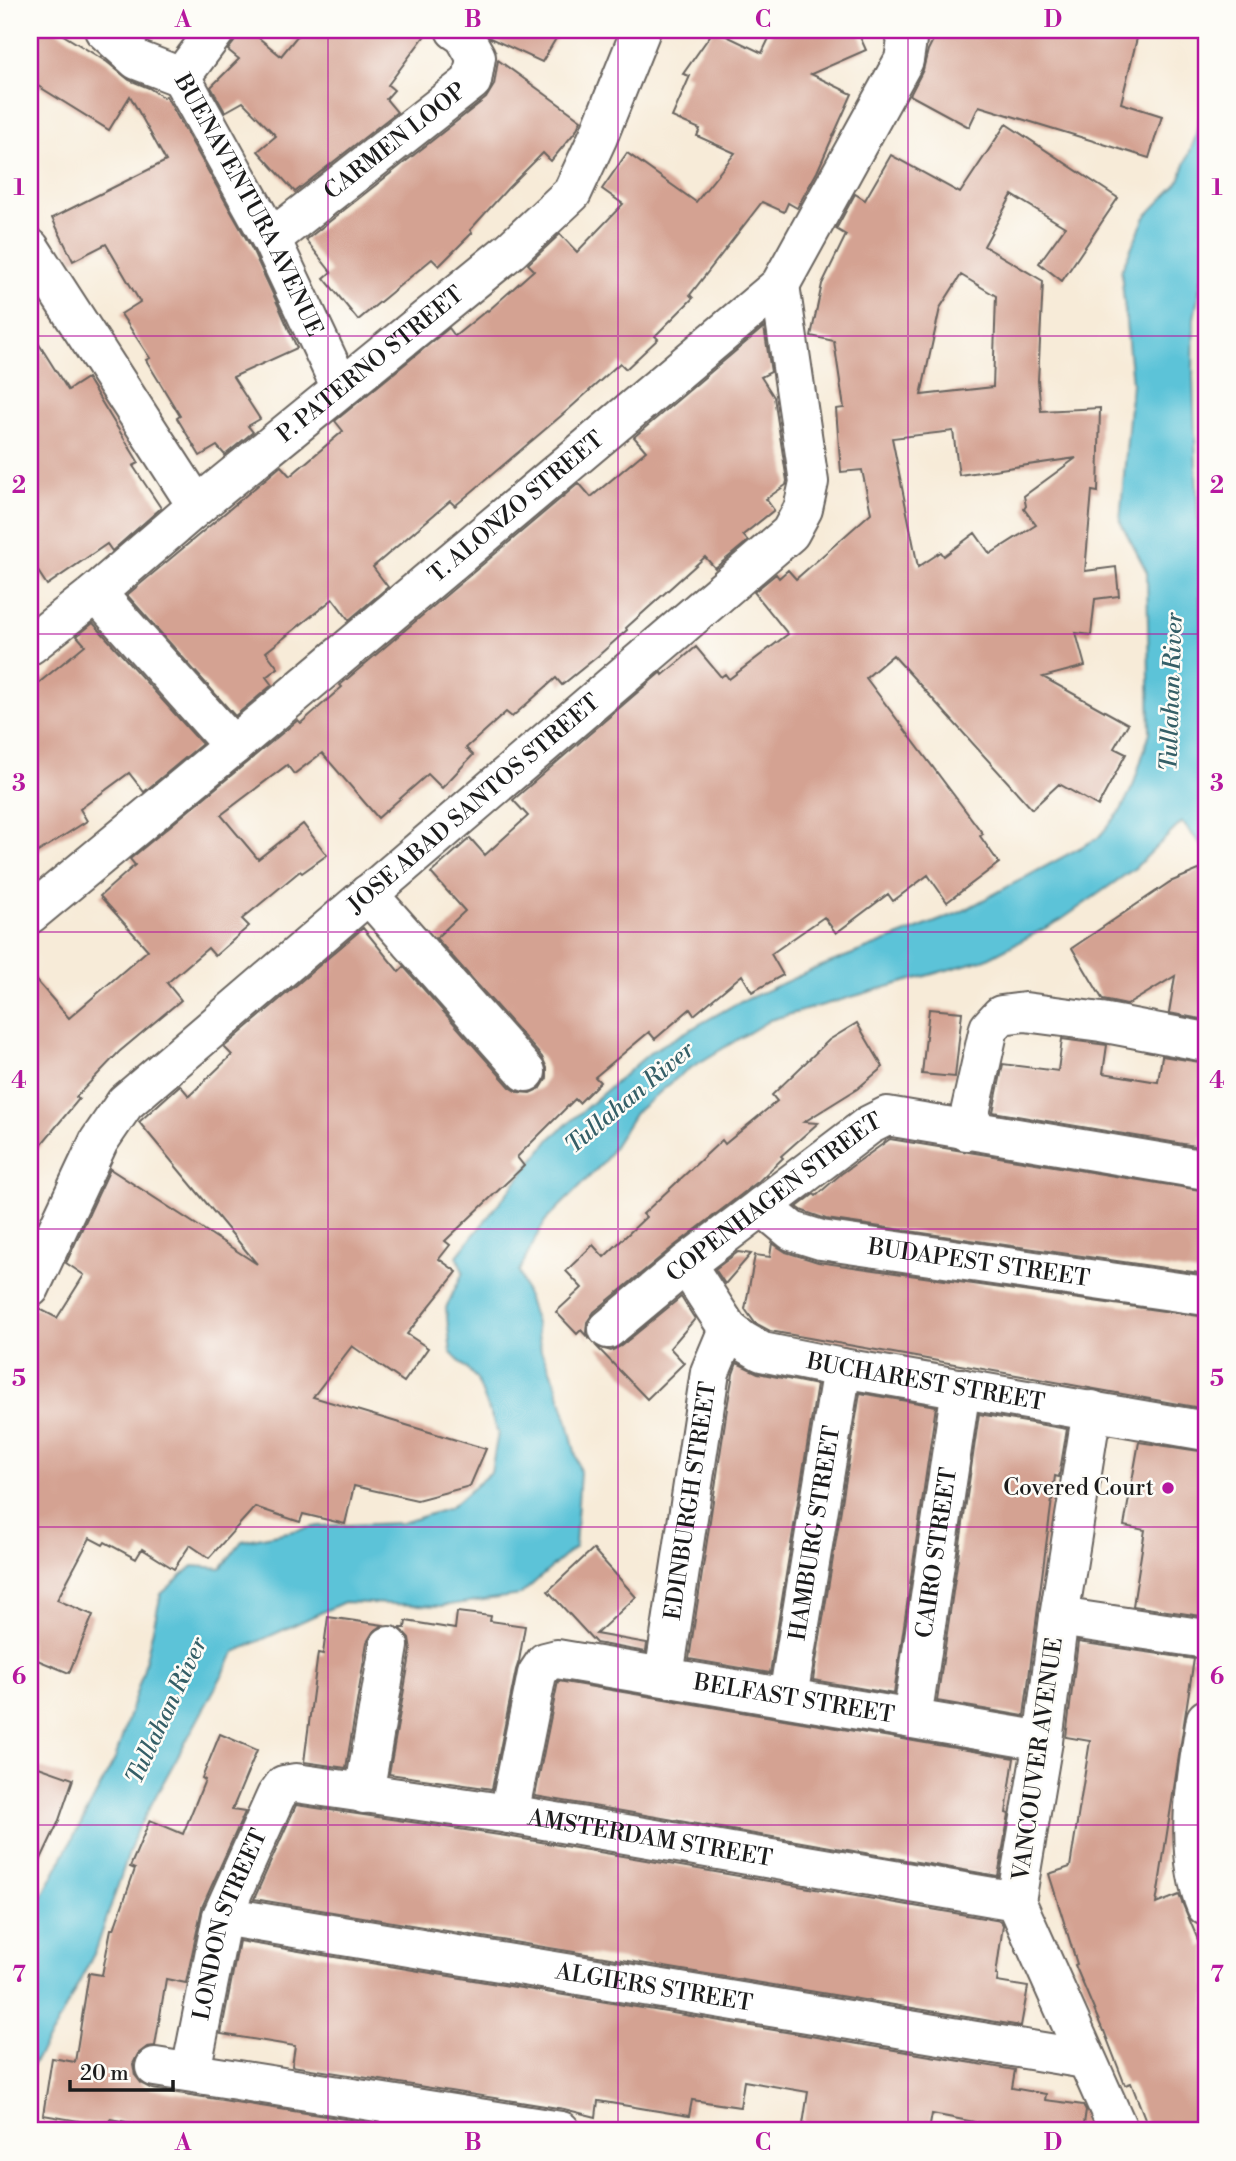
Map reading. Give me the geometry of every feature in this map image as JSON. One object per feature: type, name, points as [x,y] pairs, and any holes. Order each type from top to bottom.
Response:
[{"type":"street","points":[[104,30],[137,60],[181,77]]},
{"type":"street","name":"BUENAVENTURA AVENUE","points":[[216,30],[181,77],[271,239],[341,388]]},
{"type":"street","name":"CARMEN LOOP","points":[[271,239],[472,81],[476,58],[464,36],[455,30]]},
{"type":"street","name":"P. PATERNO STREET","points":[[30,643],[96,593],[197,506],[511,250],[572,193],[598,137],[641,30]]},
{"type":"street","name":"T. ALONZO STREET","points":[[30,914],[780,285],[904,60],[907,40],[903,30]]},
{"type":"street","points":[[30,248],[197,506]]},
{"type":"street","name":"JOSE ABAD SANTOS STREET","points":[[30,1288],[99,1142],[125,1103],[790,533],[803,509],[808,482],[780,285]]},
{"type":"street","points":[[96,593],[233,746]]},
{"type":"street","points":[[368,894],[526,1072]]},
{"type":"street","points":[[966,1131],[989,1028],[1001,1015],[1025,1012],[1088,1020],[1206,1042]]},
{"type":"street","name":"COPENHAGEN STREET","points":[[608,1329],[762,1206],[869,1125],[887,1116],[1206,1170]]},
{"type":"street","name":"BUDAPEST STREET","points":[[762,1206],[792,1231],[821,1240],[1206,1296]]},
{"type":"street","name":"BUCHAREST STREET","points":[[687,1264],[728,1329],[762,1352],[1206,1431]]},
{"type":"street","name":"EDINBURGH STREET","points":[[664,1676],[710,1372],[728,1329]]},
{"type":"street","name":"HAMBURG STREET","points":[[788,1697],[842,1368]]},
{"type":"street","name":"CAIRO STREET","points":[[912,1719],[961,1388]]},
{"type":"street","name":"VANCOUVER AVENUE","points":[[1093,1410],[1017,1901],[1119,2131]]},
{"type":"street","points":[[1059,1617],[1206,1639]]},
{"type":"street","points":[[364,1794],[389,1646]]},
{"type":"street","name":"BELFAST STREET","points":[[509,1814],[537,1674],[545,1662],[557,1659],[1043,1741]]},
{"type":"street","points":[[1206,1720],[1194,1860],[1206,1906]]},
{"type":"street","name":"AMSTERDAM STREET","points":[[284,1785],[296,1783],[509,1814],[1017,1901]]},
{"type":"street","name":"LONDON STREET","points":[[284,1785],[276,1796],[222,1916],[173,2069],[561,2131]]},
{"type":"street","name":"ALGIERS STREET","points":[[222,1916],[1085,2059]]},
{"type":"water","name":"Tullahan River","points":[[1206,91],[1206,256],[1194,318],[1193,377],[1206,770],[1206,851],[1182,822],[1135,868],[1061,920],[986,959],[770,1020],[684,1072],[635,1113],[604,1162],[545,1221],[519,1271],[536,1324],[541,1351],[554,1378],[567,1419],[580,1472],[575,1547],[520,1595],[441,1606],[344,1602],[235,1652],[136,1832],[96,1950],[53,2032],[30,2069],[30,1919],[115,1759],[143,1672],[161,1594],[193,1566],[221,1568],[242,1541],[319,1526],[402,1523],[450,1508],[491,1472],[498,1433],[476,1378],[451,1353],[446,1308],[463,1272],[457,1256],[551,1138],[652,1051],[734,1005],[819,967],[961,912],[1098,838],[1120,812],[1133,786],[1150,732],[1147,572],[1120,521],[1132,383],[1121,271],[1145,217],[1178,183],[1195,138]]},
{"type":"building","points":[[30,30],[55,30],[107,62],[129,80],[163,97],[166,96],[252,249],[279,307],[297,348],[233,377],[260,419],[248,426],[253,432],[225,455],[217,446],[200,456],[177,418],[180,416],[146,360],[150,358],[121,314],[140,302],[106,244],[73,261],[52,218],[166,161],[130,96],[109,130],[30,81]]},
{"type":"building","points":[[237,30],[249,30],[281,56],[302,30],[429,30],[388,85],[394,90],[386,99],[397,112],[295,192],[258,151],[276,136],[243,102],[225,112],[211,87],[239,59],[228,50],[234,42]]},
{"type":"building","points":[[486,30],[561,30],[542,62],[490,38]]},
{"type":"building","points":[[714,30],[762,53],[773,30],[857,30],[866,50],[811,74],[852,94],[817,172],[797,208],[788,203],[784,212],[762,202],[690,295],[693,298],[655,336],[658,339],[626,369],[620,363],[455,506],[450,501],[373,567],[388,587],[349,620],[333,599],[266,652],[278,668],[266,677],[272,685],[235,716],[127,595],[281,466],[290,476],[343,431],[335,421],[449,328],[455,336],[488,311],[534,270],[528,264],[560,234],[577,252],[623,204],[602,189],[627,153],[696,202],[735,153],[697,136],[700,129],[672,117],[690,76],[683,74]]},
{"type":"building","points":[[938,30],[1139,30],[1121,103],[1162,116],[1149,158],[979,106],[969,127],[910,95]]},
{"type":"building","points":[[498,60],[581,120],[576,131],[551,161],[543,153],[439,266],[432,259],[358,320],[324,278],[331,272],[306,240],[486,98],[494,85]]},
{"type":"building","points":[[1006,124],[1118,198],[1062,281],[1039,263],[1065,227],[1012,195],[984,246],[1043,281],[1038,381],[1041,411],[1100,408],[1098,492],[1092,491],[1085,571],[1116,567],[1119,596],[1095,599],[1091,635],[1076,633],[1085,666],[1043,677],[1128,724],[1114,748],[1126,754],[1098,806],[1059,784],[1032,809],[893,655],[866,678],[983,834],[980,836],[999,863],[947,902],[928,875],[893,901],[888,894],[836,933],[824,917],[771,954],[783,975],[752,992],[742,975],[694,1015],[690,1009],[655,1039],[649,1032],[595,1077],[600,1082],[579,1103],[575,1099],[517,1157],[524,1166],[445,1241],[450,1245],[439,1259],[457,1272],[407,1334],[428,1348],[404,1382],[352,1346],[313,1397],[486,1449],[470,1486],[417,1500],[354,1486],[345,1524],[303,1514],[300,1522],[255,1507],[209,1558],[190,1545],[174,1569],[142,1549],[136,1559],[105,1542],[103,1545],[90,1538],[57,1600],[93,1615],[69,1673],[30,1657],[30,1310],[38,1308],[57,1318],[84,1275],[66,1263],[110,1169],[257,1264],[139,1122],[180,1085],[189,1096],[232,1055],[224,1047],[363,928],[399,972],[404,967],[510,1087],[518,1092],[530,1093],[541,1088],[547,1078],[547,1068],[542,1057],[436,938],[465,911],[431,873],[470,838],[485,855],[528,816],[513,800],[661,672],[663,675],[696,647],[721,677],[725,674],[729,679],[788,634],[754,592],[776,574],[779,578],[788,570],[796,579],[871,513],[862,470],[841,472],[836,409],[844,408],[834,341],[811,336],[822,284],[846,235],[836,229],[855,194],[865,200],[891,155],[960,193]],"holes":[[[961,275],[996,296],[993,387],[921,395],[940,308]],[[953,431],[959,475],[1076,458],[1024,496],[1024,509],[1036,525],[990,554],[975,533],[944,556],[941,552],[918,567],[892,438]]]},
{"type":"building","points":[[764,327],[771,372],[761,377],[774,397],[787,481],[786,485],[766,499],[774,510],[743,535],[748,541],[715,568],[705,557],[598,656],[562,685],[556,678],[512,717],[506,712],[466,748],[473,755],[442,788],[428,774],[378,818],[322,753],[294,774],[287,765],[221,815],[258,859],[303,824],[327,855],[302,873],[300,871],[242,919],[249,926],[215,956],[208,948],[167,983],[181,1000],[119,1052],[76,1097],[79,1099],[30,1158],[30,973],[69,1018],[148,950],[100,896],[135,865],[130,859],[298,720],[301,723],[342,687],[340,685],[579,483],[591,497],[646,451],[634,437]]},
{"type":"building","points":[[30,330],[68,390],[87,378],[139,463],[133,466],[161,508],[112,551],[107,544],[47,585],[30,559]]},
{"type":"building","points":[[93,623],[202,744],[144,792],[129,773],[80,809],[87,821],[30,857],[30,690],[85,645],[77,636]]},
{"type":"building","points":[[1206,867],[1206,1020],[1169,1013],[1175,976],[1127,1005],[1103,1000],[1072,948],[1170,882]]},
{"type":"building","points":[[929,1009],[962,1012],[955,1077],[922,1074]]},
{"type":"building","points":[[857,1023],[883,1067],[857,1089],[804,1122],[818,1123],[781,1156],[783,1158],[759,1181],[594,1312],[587,1322],[586,1332],[589,1339],[581,1330],[577,1334],[556,1312],[582,1288],[566,1271],[593,1245],[604,1257],[646,1217],[643,1214],[722,1140],[725,1144],[777,1101],[772,1095],[829,1040]]},
{"type":"building","points":[[1062,1039],[1107,1045],[1103,1073],[1158,1082],[1162,1056],[1206,1063],[1206,1113],[1201,1147],[993,1112],[1003,1064],[1058,1071]]},
{"type":"building","points":[[890,1139],[1206,1191],[1206,1274],[826,1219],[797,1207],[814,1194],[816,1196],[841,1174]]},
{"type":"building","points":[[772,1243],[786,1252],[818,1262],[1206,1317],[1201,1373],[1206,1373],[1206,1409],[770,1331],[755,1323],[745,1309],[755,1255],[770,1257]]},
{"type":"building","points":[[738,1252],[751,1254],[725,1284],[715,1269]]},
{"type":"building","points":[[681,1297],[695,1319],[670,1348],[684,1363],[647,1399],[597,1347],[611,1351],[621,1346]]},
{"type":"building","points":[[737,1363],[758,1373],[817,1385],[770,1673],[689,1659],[728,1402]]},
{"type":"building","points":[[860,1393],[936,1406],[894,1694],[813,1680]]},
{"type":"building","points":[[979,1414],[1067,1429],[1059,1477],[1055,1476],[1024,1716],[937,1701]]},
{"type":"building","points":[[1139,1442],[1206,1452],[1206,1586],[1201,1616],[1133,1606],[1145,1530],[1124,1526]]},
{"type":"building","points":[[593,1549],[636,1597],[596,1634],[647,1643],[646,1652],[596,1643],[548,1591]]},
{"type":"building","points":[[457,1612],[491,1616],[490,1621],[525,1626],[492,1789],[389,1774],[411,1650],[409,1638],[400,1628],[405,1628],[406,1621],[455,1629]]},
{"type":"building","points":[[328,1617],[383,1625],[373,1632],[367,1642],[346,1768],[304,1762],[318,1653],[323,1654]]},
{"type":"building","points":[[1078,1642],[1194,1659],[1156,1904],[1179,1895],[1201,1947],[1206,1945],[1206,2131],[1150,2131],[1131,2083],[1125,2085],[1075,1965],[1077,1964],[1049,1874],[1070,1867],[1090,1741],[1066,1737]]},
{"type":"building","points":[[558,1681],[1014,1758],[1006,1813],[1009,1814],[998,1876],[535,1796]]},
{"type":"building","points":[[220,1734],[257,1750],[232,1810],[245,1812],[202,1907],[186,1983],[166,1979],[155,2046],[147,2047],[138,2054],[133,2064],[135,2075],[142,2084],[152,2089],[422,2131],[176,2131],[110,2119],[109,2126],[43,2115],[52,2058],[75,2062],[89,1973],[102,1975],[111,1929],[114,1929],[135,1869],[130,1867],[150,1820],[183,1834]]},
{"type":"building","points":[[30,1764],[73,1779],[58,1823],[30,1882]]},
{"type":"building","points":[[296,1805],[506,1836],[1001,1921],[1003,1925],[997,1982],[1028,1987],[1021,2026],[254,1899]]},
{"type":"building","points":[[239,1941],[1015,2070],[1012,2088],[1046,2094],[1045,2100],[1083,2105],[1086,2110],[1083,2131],[1040,2127],[1039,2131],[1022,2131],[932,2114],[929,2131],[802,2131],[808,2092],[744,2081],[740,2107],[692,2100],[689,2116],[598,2101],[596,2117],[564,2109],[292,2066],[295,2046],[221,2034]]},
{"type":"place","name":"Covered Court","points":[[1168,1488]]}]
